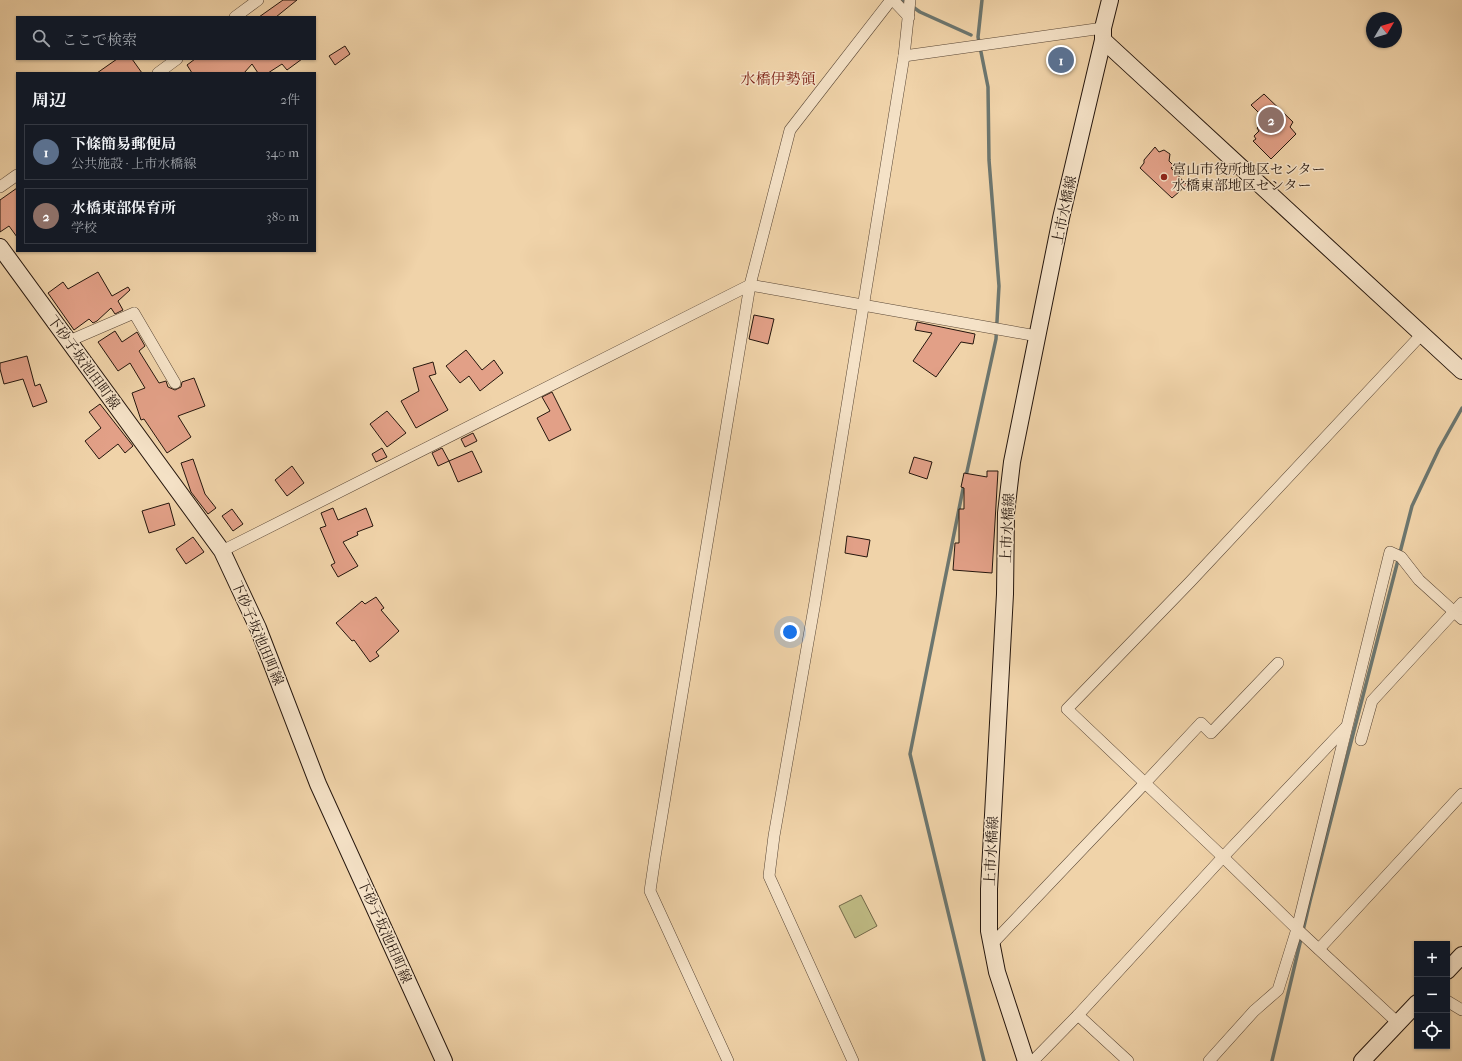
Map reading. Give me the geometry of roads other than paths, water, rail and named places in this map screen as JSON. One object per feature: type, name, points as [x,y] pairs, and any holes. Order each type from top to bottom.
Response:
[{"type":"main road","name":"上市水橋線","points":[[1026,1061],[998,972],[989,931],[989,889],[1004,618],[1006,513],[1012,462],[1037,336],[1052,269],[1061,218],[1110,0]]},
{"type":"main road","points":[[1103,34],[1462,371]]},
{"type":"main road","name":"下砂子坂池田町線","points":[[0,247],[222,551],[258,628],[318,784],[444,1061]]},
{"type":"main road","points":[[1450,968],[1462,955]]},
{"type":"main road","points":[[1362,1061],[1414,1006]]},
{"type":"street","points":[[236,16],[258,0]]},
{"type":"street","points":[[728,1061],[650,890],[708,529],[750,285],[790,130],[892,0],[909,17]]},
{"type":"street","points":[[853,1061],[769,876],[774,836],[817,586],[904,56],[910,0]]},
{"type":"street","points":[[904,56],[1103,34]]},
{"type":"street","points":[[159,72],[176,60]]},
{"type":"street","points":[[0,187],[16,176]]},
{"type":"street","points":[[222,551],[750,285],[1037,336]]},
{"type":"street","points":[[69,341],[134,313],[175,384]]},
{"type":"street","points":[[1398,1023],[1297,929],[1067,709],[1200,571],[1422,334]]},
{"type":"street","points":[[1208,1061],[1254,1011],[1278,990],[1297,929],[1390,552],[1401,557],[1419,580],[1458,616]]},
{"type":"street","points":[[1361,740],[1372,701],[1458,616],[1462,603]]},
{"type":"street","points":[[992,944],[1201,723],[1211,733],[1278,663]]},
{"type":"street","points":[[1033,1061],[1078,1015],[1346,726]]},
{"type":"street","points":[[1319,949],[1462,794]]},
{"type":"street","points":[[1450,1003],[1462,1010]]},
{"type":"street","points":[[1078,1015],[1128,1061]]},
{"type":"waterway","points":[[903,0],[920,12],[971,35]]},
{"type":"waterway","points":[[966,476],[996,339],[999,286],[989,160],[988,87],[978,37],[982,0]]},
{"type":"waterway","points":[[1272,1061],[1310,901],[1412,506],[1439,449],[1462,408]]},
{"type":"waterway","points":[[964,484],[910,754],[984,1061]]},
{"type":"place","name":"下條簡易郵便局","points":[[1061,60]]},
{"type":"place","name":"水橋東部保育所","points":[[1271,120]]},
{"type":"place","name":"富山市役所地区センター 水橋東部地区センター","points":[[1164,177]]},
{"type":"district","name":"水橋伊勢領","points":[[778,79]]}]
